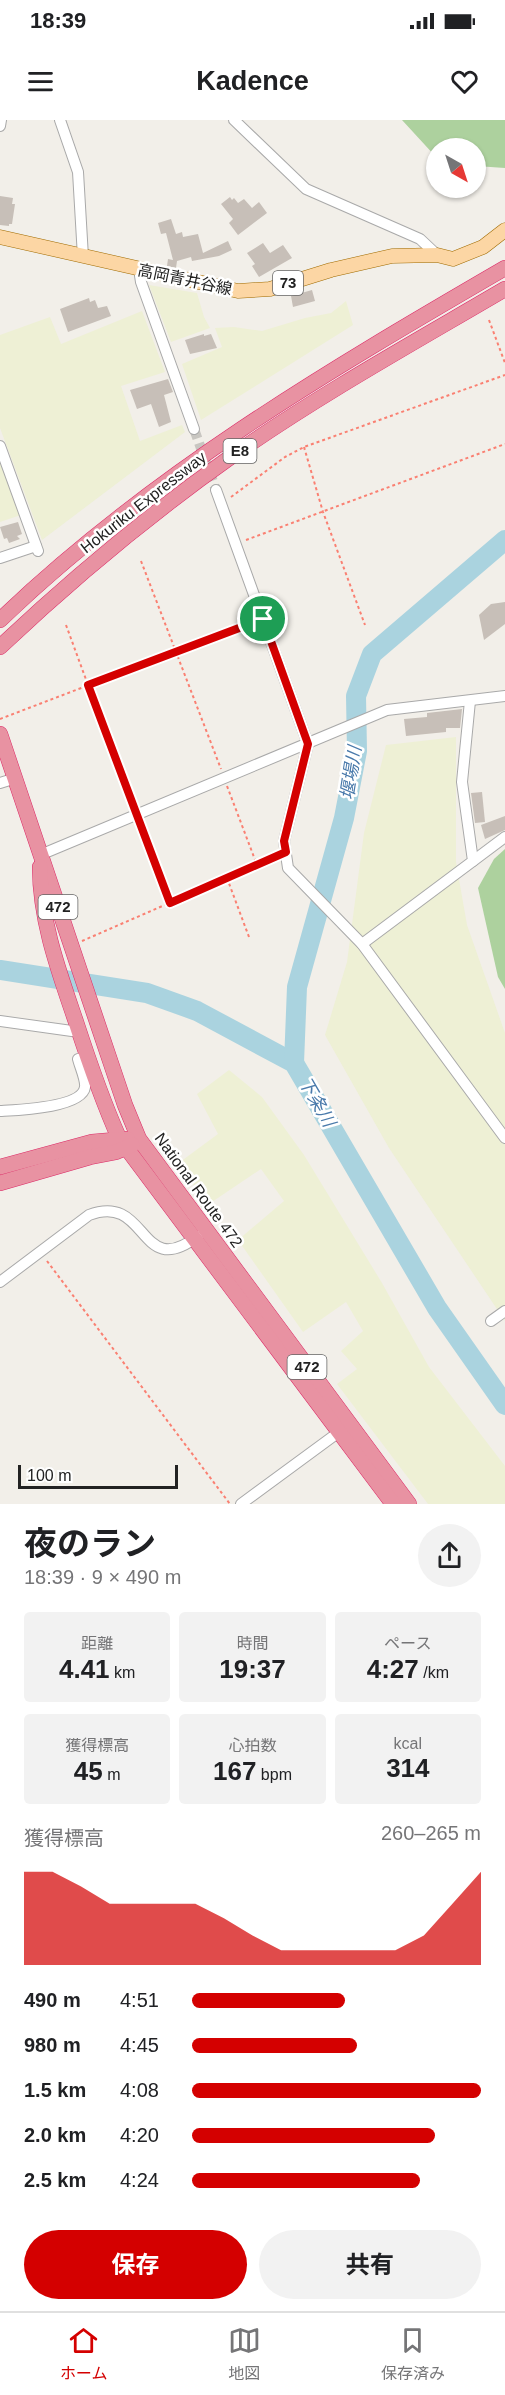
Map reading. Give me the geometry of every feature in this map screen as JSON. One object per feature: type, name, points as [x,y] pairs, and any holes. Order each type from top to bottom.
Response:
[{"type":"highway","name":"Hokuriku Expressway","points":[[0,620],[108,526],[227,437],[352,356],[505,268]]},
{"type":"highway","name":"Hokuriku Expressway","points":[[0,647],[67,585],[233,456],[352,379],[505,289]]},
{"type":"highway","name":"National Route 472","points":[[0,734],[95,1019],[139,1140],[409,1504]]},
{"type":"highway","name":"National Route 472","points":[[40,855],[40,884],[52,952],[87,1057],[122,1143],[393,1504]]},
{"type":"highway","points":[[0,1183],[122,1143],[139,1140]]},
{"type":"highway","points":[[0,1167],[92,1142],[122,1143]]},
{"type":"main road","name":"高岡青井谷線","points":[[0,237],[238,291],[270,289],[331,270],[392,256],[437,255],[453,260],[501,236]]},
{"type":"street","points":[[0,126],[1,120]]},
{"type":"street","points":[[60,120],[78,172],[83,257]]},
{"type":"street","points":[[234,120],[306,189],[420,238],[437,255]]},
{"type":"street","points":[[139,269],[141,282],[194,429]]},
{"type":"street","points":[[0,446],[37,548],[0,558]]},
{"type":"street","points":[[216,489],[308,744],[284,841],[288,868],[362,944],[505,1138]]},
{"type":"street","points":[[40,855],[387,710],[505,696]]},
{"type":"street","points":[[470,701],[462,782],[473,861]]},
{"type":"street","points":[[0,783],[16,778]]},
{"type":"street","points":[[362,944],[505,837]]},
{"type":"street","points":[[0,1021],[79,1032]]},
{"type":"street","points":[[0,1111],[28,1110],[68,1102],[82,1094],[85,1086],[78,1059],[87,1057]]},
{"type":"street","points":[[0,1282],[89,1215],[108,1209],[123,1214],[147,1238],[161,1248],[174,1249],[206,1230]]},
{"type":"street","points":[[491,1321],[505,1311]]},
{"type":"street","points":[[242,1504],[339,1432]]},
{"type":"path","points":[[489,320],[505,363]]},
{"type":"path","points":[[221,504],[285,457],[304,447],[505,375]]},
{"type":"path","points":[[236,544],[505,444]]},
{"type":"path","points":[[304,447],[323,512],[366,625]]},
{"type":"path","points":[[141,561],[257,865]]},
{"type":"path","points":[[0,719],[263,619]]},
{"type":"path","points":[[66,625],[135,815],[170,903]]},
{"type":"path","points":[[73,952],[170,903],[286,852]]},
{"type":"path","points":[[228,878],[249,937]]},
{"type":"path","points":[[40,1251],[230,1504]]},
{"type":"green space","points":[[402,120],[505,120],[505,168],[486,167],[486,138],[426,138],[426,146]]},
{"type":"green space","points":[[149,285],[197,293],[210,328],[171,342]]},
{"type":"green space","points":[[346,301],[353,325],[201,420],[182,364],[222,347],[215,328],[234,327],[262,331],[331,313]]},
{"type":"green space","points":[[142,311],[165,372],[121,386],[140,441],[182,425],[185,432],[42,540],[0,428],[0,335],[50,317],[61,344]]},
{"type":"green space","points":[[0,457],[21,515],[0,522]]},
{"type":"green space","points":[[456,737],[456,862],[467,925],[505,1033],[505,1321],[389,1148],[325,1035],[347,962],[364,833],[386,745]]},
{"type":"green space","points":[[505,849],[505,989],[498,977],[478,888],[494,859]]},
{"type":"green space","points":[[229,1070],[262,1097],[304,1155],[382,1283],[429,1367],[505,1466],[505,1504],[428,1504],[337,1384],[357,1369],[341,1351],[363,1331],[346,1302],[303,1332],[238,1240],[284,1201],[261,1169],[206,1206],[180,1162],[218,1134],[197,1094]]},
{"type":"building","points":[[0,196],[13,198],[12,204],[15,204],[12,224],[9,226],[0,225]]},
{"type":"building","points":[[230,197],[238,203],[244,199],[252,208],[259,202],[267,213],[238,235],[229,223],[233,219],[221,204]]},
{"type":"building","points":[[171,219],[176,234],[182,232],[183,237],[198,234],[203,253],[228,241],[232,250],[219,256],[192,261],[191,257],[177,261],[176,268],[167,266],[168,259],[173,260],[166,233],[161,234],[158,223]]},
{"type":"building","points":[[263,243],[270,253],[283,245],[292,258],[259,277],[252,266],[255,264],[247,253]]},
{"type":"building","points":[[312,290],[315,301],[293,307],[291,296]]},
{"type":"building","points":[[89,298],[90,302],[95,300],[98,308],[107,306],[111,316],[68,332],[60,309]]},
{"type":"building","points":[[204,334],[204,336],[211,334],[217,348],[190,354],[185,340]]},
{"type":"building","points":[[168,379],[173,392],[164,395],[171,422],[159,427],[151,404],[137,409],[130,390]]},
{"type":"building","points":[[18,522],[22,534],[17,536],[20,539],[9,543],[7,538],[4,539],[0,527]]},
{"type":"building","points":[[505,602],[505,624],[484,640],[479,615],[491,604]]},
{"type":"building","points":[[462,709],[460,728],[446,728],[446,732],[406,736],[404,719],[427,717],[427,713]]},
{"type":"building","points":[[482,792],[485,822],[475,823],[471,793]]},
{"type":"building","points":[[505,816],[505,830],[485,839],[481,825]]},
{"type":"waterway","name":"堰場川","points":[[294,1063],[297,987],[344,818],[357,751],[356,696],[372,654],[505,540]]},
{"type":"waterway","name":"下条川","points":[[0,970],[147,993],[197,1011],[294,1063],[437,1308],[505,1405]]},
{"type":"tunnel","points":[[194,429],[216,490]]},
{"type":"route","points":[[263,619],[308,744],[284,841],[286,852],[170,903],[88,685],[263,619]]}]
